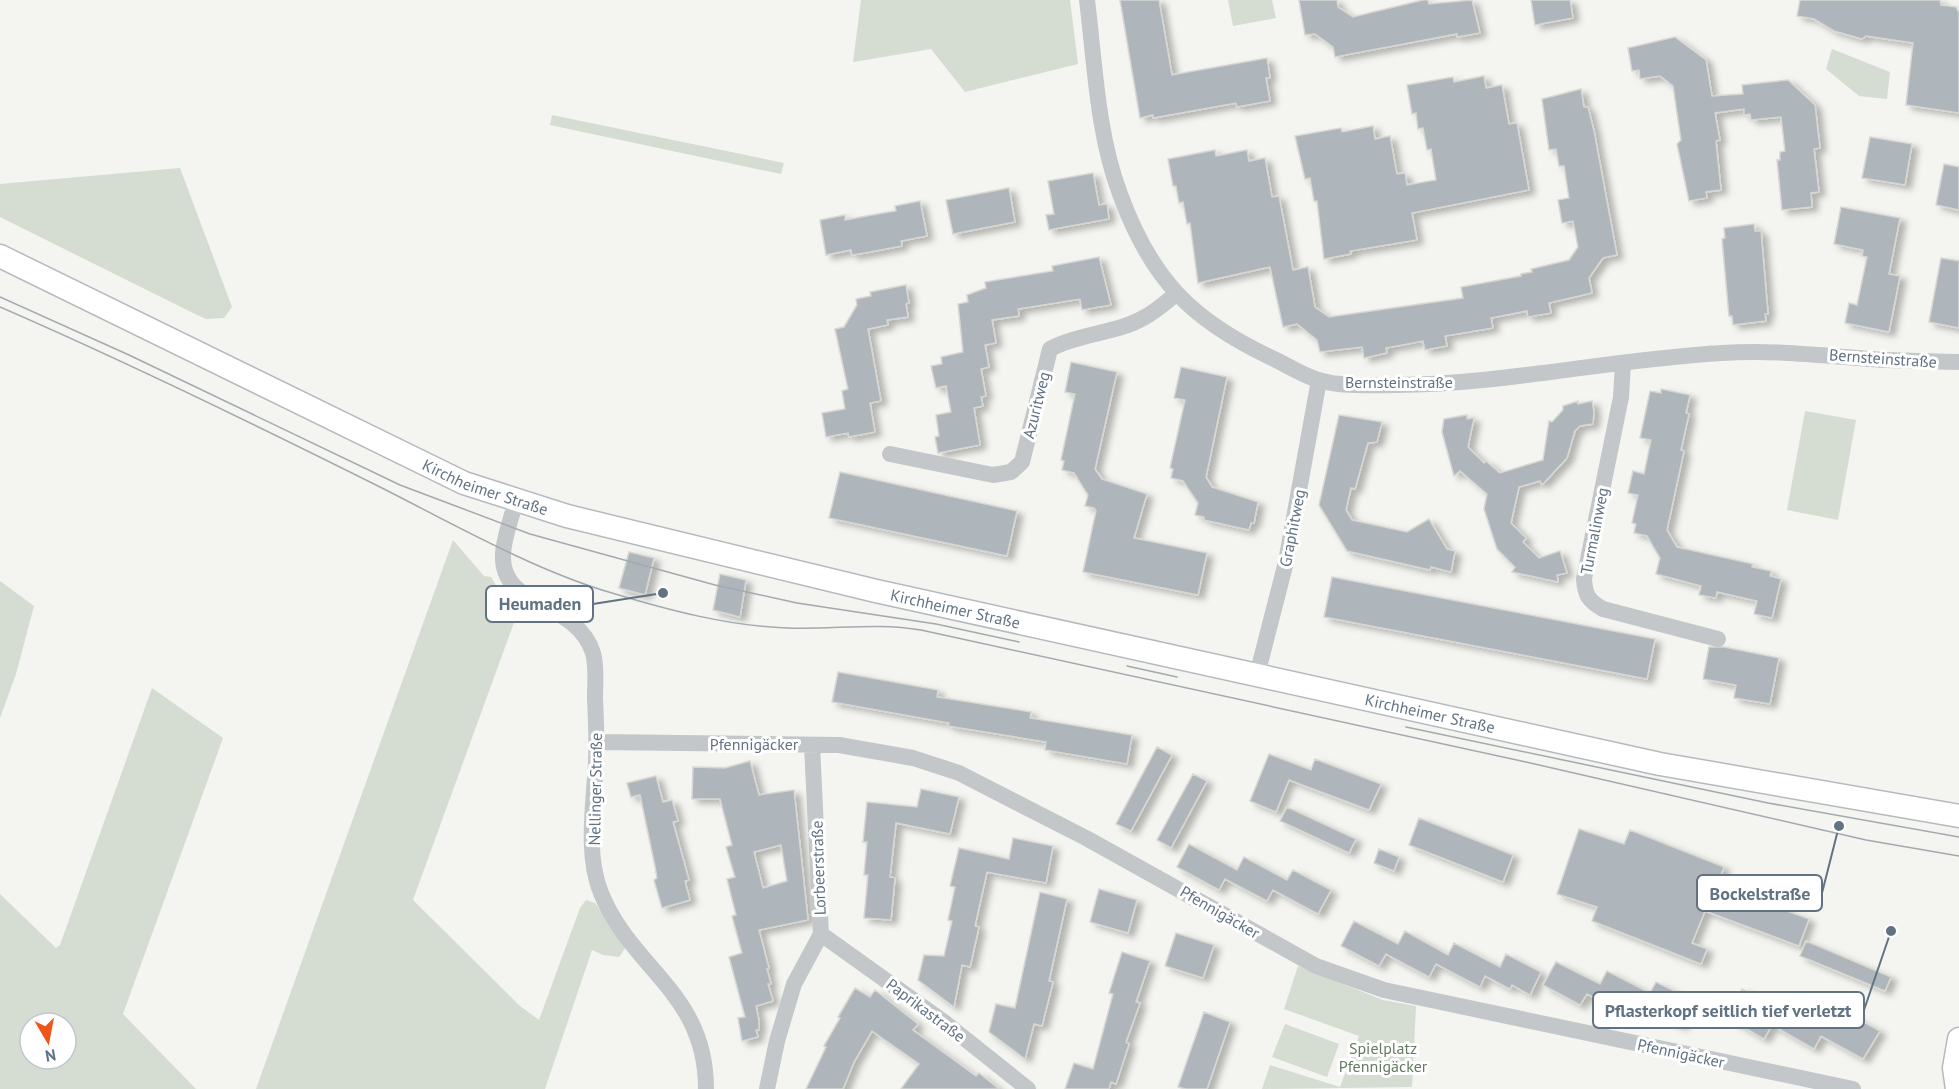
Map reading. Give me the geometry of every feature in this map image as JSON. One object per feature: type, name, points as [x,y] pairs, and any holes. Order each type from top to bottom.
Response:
[{"type":"main road","name":"Kirchheimer Straße","points":[[0,256],[361,435],[464,483],[516,501],[623,531],[839,583],[1708,774],[1959,816]]},
{"type":"main road","points":[[1957,1089],[1954,1068],[1959,1039]]},
{"type":"street","name":"Bernsteinstraße","points":[[1087,0],[1101,117],[1119,193],[1138,238],[1155,267],[1176,294],[1198,316],[1236,341],[1319,380],[1372,385],[1435,385],[1722,353],[1788,352],[1870,359],[1959,362]]},
{"type":"street","name":"Azuritweg","points":[[890,454],[993,474],[1011,472],[1022,462],[1050,348],[1070,338],[1131,324],[1146,317],[1176,294]]},
{"type":"street","name":"Turmalinweg","points":[[1623,363],[1621,397],[1584,579],[1585,592],[1589,600],[1603,609],[1718,639]]},
{"type":"street","name":"Graphitweg","points":[[1257,675],[1286,562],[1319,380]]},
{"type":"street","name":"Nellinger Straße","points":[[516,501],[504,548],[505,571],[517,590],[570,620],[585,636],[595,666],[597,742],[593,813],[594,866],[598,885],[617,922],[685,1008],[699,1036],[706,1070],[706,1089]]},
{"type":"street","name":"Pfennigäcker","points":[[597,742],[812,745],[875,749],[959,773],[1086,838],[1316,966],[1384,990],[1853,1089]]},
{"type":"street","name":"Lorbeerstraße","points":[[767,1089],[777,1041],[794,984],[821,934],[812,745]]},
{"type":"street","name":"Paprikastraße","points":[[821,934],[944,1022],[1028,1089]]},
{"type":"green space","points":[[861,0],[1070,0],[1078,64],[965,92],[931,49],[853,62]]},
{"type":"green space","points":[[1228,0],[1272,0],[1276,18],[1233,26]]},
{"type":"green space","points":[[1832,49],[1890,72],[1887,99],[1859,96],[1826,69]]},
{"type":"green space","points":[[552,115],[784,163],[781,174],[550,125]]},
{"type":"green space","points":[[180,168],[232,307],[224,318],[206,319],[0,217],[0,184]]},
{"type":"green space","points":[[1805,411],[1856,420],[1838,520],[1787,510]]},
{"type":"green space","points":[[453,540],[484,576],[491,577],[502,595],[520,606],[413,900],[520,1006],[539,1020],[580,908],[586,900],[595,903],[626,947],[619,957],[603,955],[592,950],[545,1089],[256,1089]]},
{"type":"green space","points":[[0,581],[34,606],[16,674],[0,718]]},
{"type":"green space","points":[[152,688],[223,738],[123,1014],[196,1089],[0,1089],[0,894],[56,948],[60,945]]},
{"type":"green space","name":"Spielplatz Pfennigäcker","points":[[1298,966],[1383,1000],[1416,1006],[1412,1087],[1262,1089],[1270,1065],[1340,1087],[1359,1036],[1284,1009]]},
{"type":"green space","points":[[1285,1024],[1339,1044],[1327,1077],[1272,1057]]},
{"type":"building","points":[[1120,0],[1159,0],[1172,75],[1267,58],[1270,78],[1266,78],[1270,101],[1237,107],[1236,103],[1153,118],[1153,115],[1140,118]]},
{"type":"building","points":[[1299,0],[1337,0],[1338,7],[1353,17],[1423,0],[1428,0],[1429,4],[1472,0],[1480,33],[1457,37],[1457,34],[1335,57],[1333,47],[1315,34],[1305,35]]},
{"type":"building","points":[[1531,0],[1570,0],[1573,18],[1535,25]]},
{"type":"building","points":[[1800,0],[1940,0],[1941,5],[1956,7],[1959,13],[1959,113],[1906,105],[1913,43],[1866,36],[1862,39],[1834,31],[1814,19],[1797,16]]},
{"type":"building","points":[[1675,37],[1706,60],[1712,96],[1743,94],[1742,85],[1788,80],[1815,105],[1820,148],[1814,149],[1819,192],[1811,193],[1812,207],[1782,210],[1777,160],[1780,160],[1780,152],[1785,151],[1781,117],[1751,120],[1750,114],[1744,115],[1744,109],[1715,113],[1720,140],[1716,141],[1721,190],[1706,192],[1707,198],[1689,201],[1677,144],[1681,140],[1673,86],[1660,76],[1640,79],[1639,70],[1632,71],[1628,48]]},
{"type":"building","points":[[1484,76],[1486,88],[1502,85],[1509,124],[1517,123],[1529,190],[1412,213],[1417,240],[1350,251],[1351,254],[1324,259],[1317,201],[1314,201],[1310,178],[1305,179],[1295,136],[1341,128],[1342,132],[1373,126],[1375,139],[1390,136],[1397,174],[1405,173],[1407,185],[1436,180],[1431,149],[1427,150],[1423,128],[1418,129],[1416,113],[1412,114],[1407,85],[1453,77],[1454,82]]},
{"type":"building","points":[[1581,89],[1584,107],[1588,107],[1594,131],[1617,255],[1603,258],[1589,278],[1592,293],[1549,303],[1551,313],[1528,317],[1527,311],[1491,318],[1493,328],[1445,336],[1447,346],[1425,350],[1423,341],[1386,348],[1387,353],[1364,358],[1362,347],[1320,352],[1317,340],[1297,324],[1283,327],[1270,267],[1198,283],[1190,223],[1187,224],[1183,202],[1179,203],[1176,186],[1173,186],[1168,159],[1215,150],[1216,156],[1247,150],[1249,161],[1265,158],[1272,197],[1279,196],[1293,270],[1308,267],[1315,307],[1329,317],[1463,298],[1461,287],[1521,276],[1521,274],[1532,272],[1531,269],[1569,260],[1578,247],[1573,221],[1562,223],[1558,200],[1569,198],[1564,166],[1559,166],[1556,149],[1549,150],[1542,99]]},
{"type":"building","points":[[1870,137],[1912,144],[1905,185],[1862,178]]},
{"type":"building","points":[[1944,164],[1959,167],[1959,210],[1936,205]]},
{"type":"building","points":[[1093,173],[1099,205],[1107,204],[1109,219],[1049,230],[1046,215],[1054,214],[1048,181]]},
{"type":"building","points":[[1009,188],[1015,222],[953,234],[946,200]]},
{"type":"building","points":[[920,201],[927,236],[901,241],[902,246],[865,253],[852,255],[851,250],[826,255],[820,220],[845,215],[845,220],[896,211],[895,206]]},
{"type":"building","points":[[1841,207],[1900,218],[1889,274],[1900,276],[1889,332],[1845,323],[1849,303],[1857,305],[1867,257],[1862,256],[1863,250],[1834,244]]},
{"type":"building","points":[[1754,224],[1755,231],[1761,231],[1768,314],[1765,314],[1766,321],[1733,325],[1732,316],[1729,316],[1722,239],[1725,238],[1724,228]]},
{"type":"building","points":[[1099,257],[1111,305],[1082,310],[1080,299],[1018,309],[1019,316],[992,320],[996,343],[985,345],[989,367],[981,369],[986,396],[981,397],[983,406],[974,408],[980,445],[938,453],[935,437],[939,436],[936,415],[951,412],[946,386],[936,388],[931,366],[942,364],[941,357],[963,352],[958,304],[968,302],[967,295],[986,288],[985,282],[1053,271],[1052,266]]},
{"type":"building","points":[[1941,258],[1959,261],[1959,328],[1929,322]]},
{"type":"building","points":[[906,285],[909,303],[906,304],[908,317],[887,320],[888,325],[868,329],[881,401],[870,403],[875,432],[849,437],[848,433],[826,437],[822,413],[845,409],[842,391],[848,389],[835,329],[844,327],[857,305],[856,299],[871,296],[870,292]]},
{"type":"building","points":[[1071,362],[1117,372],[1095,469],[1102,479],[1147,494],[1134,538],[1207,553],[1198,595],[1083,572],[1096,511],[1094,508],[1085,506],[1088,495],[1074,473],[1062,470],[1064,461],[1061,460],[1075,394],[1065,392]]},
{"type":"building","points":[[1181,367],[1227,377],[1206,477],[1212,487],[1258,502],[1254,523],[1251,523],[1249,530],[1204,520],[1204,517],[1195,515],[1198,503],[1183,481],[1171,478],[1173,469],[1170,468],[1185,400],[1174,398]]},
{"type":"building","points":[[1661,389],[1690,395],[1686,413],[1689,414],[1681,450],[1684,451],[1667,530],[1677,547],[1753,564],[1752,567],[1771,571],[1770,576],[1781,579],[1772,618],[1754,614],[1757,601],[1717,592],[1716,598],[1699,595],[1701,586],[1656,574],[1660,558],[1647,536],[1634,533],[1636,524],[1632,523],[1638,495],[1628,493],[1633,471],[1644,474],[1651,440],[1640,438],[1650,391],[1661,393]]},
{"type":"building","points":[[1578,401],[1578,404],[1592,401],[1593,424],[1580,426],[1575,431],[1567,458],[1542,485],[1540,481],[1519,487],[1511,523],[1526,538],[1523,542],[1539,558],[1560,551],[1567,573],[1557,575],[1558,582],[1512,572],[1515,567],[1497,549],[1484,509],[1487,494],[1460,471],[1454,476],[1442,432],[1444,419],[1467,415],[1467,419],[1474,418],[1468,447],[1484,463],[1486,461],[1500,473],[1543,460],[1549,421],[1552,422],[1563,410],[1563,406]]},
{"type":"building","points":[[1339,415],[1382,422],[1377,442],[1368,443],[1355,489],[1351,488],[1346,510],[1352,520],[1407,532],[1429,519],[1447,549],[1455,551],[1451,572],[1431,567],[1430,570],[1347,551],[1319,505]]},
{"type":"building","points":[[840,472],[1017,511],[1007,556],[829,518]]},
{"type":"building","points":[[629,552],[654,558],[645,595],[619,588]]},
{"type":"building","points":[[720,574],[746,580],[740,617],[713,610]]},
{"type":"building","points":[[1332,577],[1655,639],[1647,679],[1324,617]]},
{"type":"building","points":[[1709,647],[1724,647],[1779,658],[1770,704],[1734,698],[1736,685],[1703,679]]},
{"type":"building","points":[[838,672],[938,690],[937,697],[1031,712],[1030,718],[1132,735],[1127,764],[1045,750],[1046,742],[948,726],[949,723],[832,702]]},
{"type":"building","points":[[1157,747],[1172,755],[1131,831],[1116,824]]},
{"type":"building","points":[[1269,754],[1311,770],[1315,759],[1381,784],[1369,810],[1289,780],[1276,812],[1250,801]]},
{"type":"building","points":[[750,761],[759,795],[794,790],[808,920],[759,930],[769,968],[767,969],[771,984],[768,984],[773,1001],[756,1006],[759,1021],[759,1030],[756,1030],[758,1037],[742,1041],[738,1018],[745,1017],[729,957],[742,953],[732,916],[736,915],[727,879],[735,877],[726,847],[732,845],[720,799],[692,799],[693,767],[725,768]],"holes":[[[781,845],[787,881],[763,888],[754,852]]]},
{"type":"building","points":[[1193,774],[1207,781],[1171,848],[1157,840]]},
{"type":"building","points":[[656,776],[663,802],[672,800],[678,821],[673,822],[689,880],[685,881],[690,900],[662,908],[654,880],[657,878],[640,795],[631,797],[627,783]]},
{"type":"building","points":[[921,789],[959,797],[950,834],[896,823],[890,877],[895,878],[891,920],[864,918],[868,875],[864,875],[867,842],[863,842],[867,802],[917,807]]},
{"type":"building","points":[[1287,807],[1356,839],[1349,853],[1280,821]]},
{"type":"building","points":[[1419,818],[1513,855],[1503,882],[1409,845]]},
{"type":"building","points":[[1579,829],[1624,844],[1630,830],[1724,867],[1717,885],[1809,919],[1799,946],[1705,911],[1692,943],[1707,949],[1701,964],[1592,921],[1597,907],[1557,894]]},
{"type":"building","points":[[1013,838],[1053,846],[1046,883],[987,872],[975,926],[979,927],[970,967],[962,965],[954,1007],[918,980],[924,955],[944,956],[952,921],[948,920],[955,887],[950,886],[959,848],[1009,859]]},
{"type":"building","points":[[1189,844],[1237,870],[1244,857],[1287,880],[1293,870],[1331,890],[1318,914],[1273,890],[1267,901],[1225,879],[1219,890],[1177,867]]},
{"type":"building","points":[[1379,849],[1399,857],[1394,871],[1374,863]]},
{"type":"building","points":[[1099,889],[1137,900],[1128,933],[1090,922]]},
{"type":"building","points":[[1040,892],[1067,899],[1049,981],[1053,982],[1042,1026],[1034,1024],[1025,1059],[989,1032],[996,1004],[1015,1008]]},
{"type":"building","points":[[1354,921],[1398,944],[1405,931],[1448,955],[1454,943],[1500,967],[1506,954],[1541,972],[1530,995],[1512,985],[1510,989],[1485,976],[1480,987],[1436,964],[1429,977],[1386,954],[1379,966],[1341,946]]},
{"type":"building","points":[[1176,933],[1214,945],[1203,978],[1165,966]]},
{"type":"building","points":[[1806,941],[1891,977],[1885,991],[1800,956]]},
{"type":"building","points":[[1122,952],[1150,961],[1136,1002],[1140,1003],[1126,1042],[1129,1044],[1116,1084],[1111,1082],[1109,1089],[1065,1089],[1074,1063],[1093,1069],[1113,994],[1109,993]]},
{"type":"building","points":[[1556,962],[1600,984],[1607,971],[1650,993],[1656,982],[1694,1001],[1681,1026],[1636,1004],[1630,1016],[1587,994],[1580,1005],[1543,985]]},
{"type":"building","points":[[855,988],[870,997],[875,990],[918,1024],[913,1030],[976,1076],[979,1073],[999,1089],[901,1089],[919,1064],[872,1031],[854,1062],[843,1089],[806,1089],[826,1047],[824,1046],[840,1018],[838,1017]]},
{"type":"building","points":[[1742,989],[1785,1013],[1793,1000],[1838,1025],[1845,1012],[1880,1031],[1863,1059],[1821,1036],[1814,1049],[1772,1025],[1764,1039],[1726,1017]]},
{"type":"building","points":[[1204,1012],[1230,1022],[1207,1089],[1178,1087]]},
{"type":"tram line","points":[[0,297],[129,355],[400,485],[530,534],[715,585],[797,603],[936,624],[1019,642]]},
{"type":"tram line","points":[[0,307],[240,418],[525,560],[583,584],[612,593],[720,621],[765,627],[871,626],[921,630],[1526,762],[1866,840],[1959,856]]},
{"type":"tram line","points":[[1127,666],[1177,677]]},
{"type":"tram line","points":[[1406,727],[1768,803],[1959,837]]},
{"type":"place","name":"Heumaden","points":[[663,593]]},
{"type":"place","name":"Bockelstraße","points":[[1839,826]]},
{"type":"place","name":"Pflasterkopf seitlich tief verletzt","points":[[1891,931]]}]
